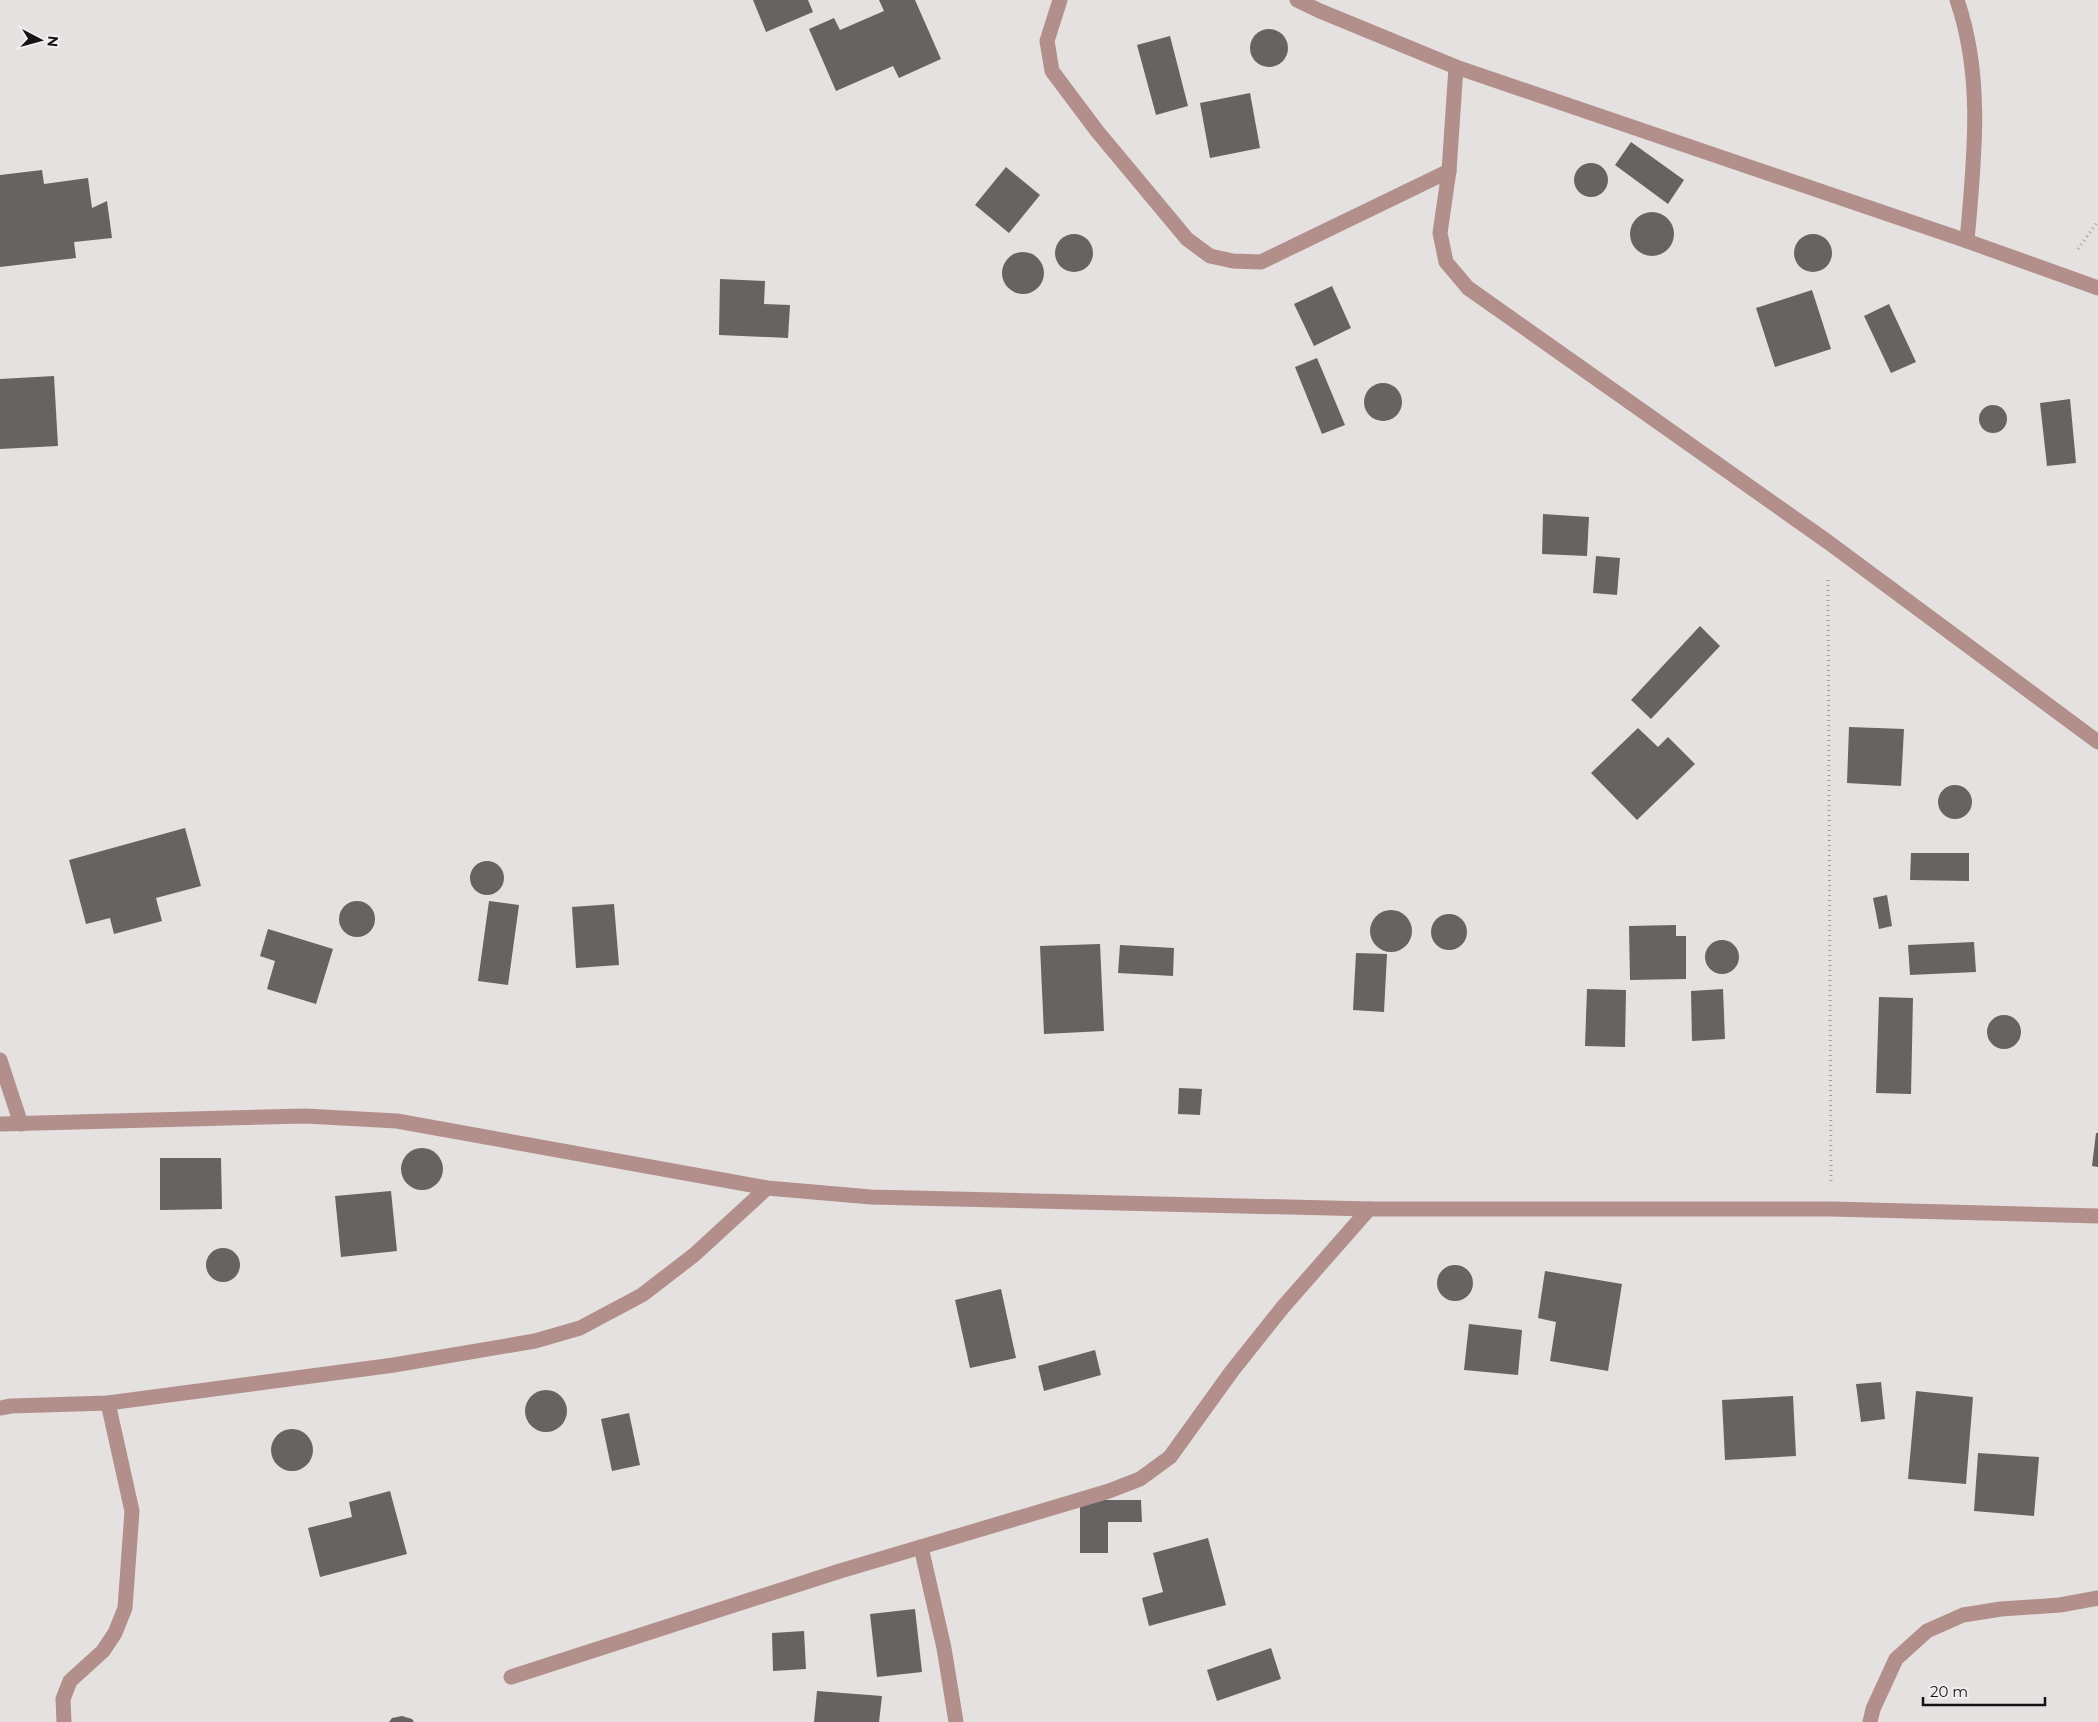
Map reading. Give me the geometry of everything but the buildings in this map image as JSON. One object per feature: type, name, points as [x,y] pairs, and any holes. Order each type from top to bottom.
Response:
[{"type":"street","points":[[1060,0],[1047,41],[1052,71],[1097,131],[1187,239],[1210,256],[1233,261],[1261,262],[1449,171]]},
{"type":"street","points":[[1297,0],[1456,67],[1967,241],[2098,288]]},
{"type":"street","points":[[1956,0],[1965,25],[1973,72],[1975,113],[1975,154],[1967,241]]},
{"type":"street","points":[[1456,67],[1449,171],[1440,233],[1446,262],[1468,288],[1828,542],[2098,742]]},
{"type":"street","points":[[0,1060],[21,1124]]},
{"type":"street","points":[[0,1124],[305,1116],[397,1121],[767,1188],[872,1197],[1369,1209],[1831,1209],[2098,1216]]},
{"type":"street","points":[[0,1408],[11,1406],[108,1404],[394,1365],[535,1341],[580,1328],[642,1295],[694,1255],[767,1188]]},
{"type":"street","points":[[511,1677],[840,1571],[1109,1491],[1140,1479],[1170,1457],[1232,1371],[1283,1307],[1369,1209]]},
{"type":"street","points":[[64,1722],[63,1699],[70,1682],[103,1651],[115,1633],[125,1608],[132,1511],[108,1404]]},
{"type":"street","points":[[921,1547],[944,1648],[956,1722]]},
{"type":"street","points":[[1870,1722],[1873,1708],[1896,1659],[1927,1631],[1963,1615],[2001,1609],[2060,1605],[2098,1598]]},
{"type":"path","points":[[1828,542],[1831,1209]]}]
